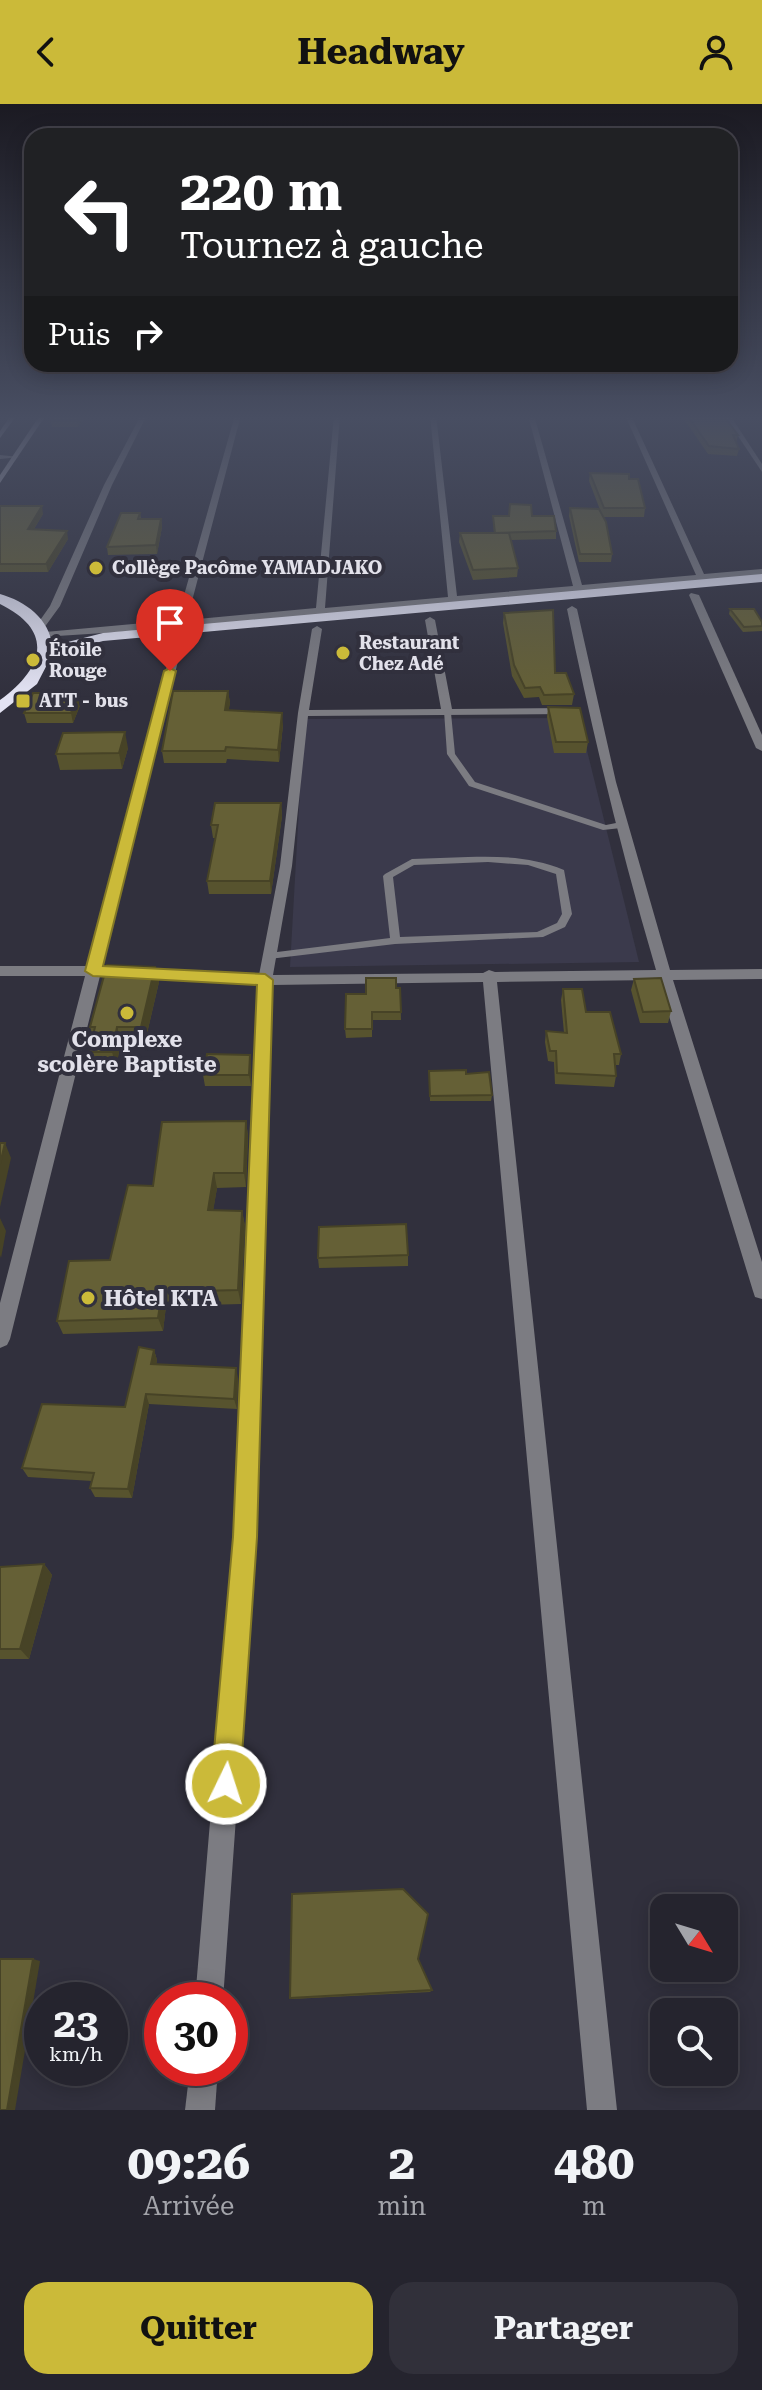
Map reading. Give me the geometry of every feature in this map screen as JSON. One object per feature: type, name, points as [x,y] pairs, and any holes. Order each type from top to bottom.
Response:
[{"type":"highway","points":[[46,652],[103,637],[762,578]]},
{"type":"highway","points":[[0,598],[24,609],[43,631],[46,652],[31,682],[0,708]]},
{"type":"street","points":[[98,509],[43,631],[318,621],[453,599],[762,572]]},
{"type":"street","points":[[181,625],[213,509]]},
{"type":"street","points":[[210,1982],[245,1537],[265,980],[286,866],[303,713],[318,621],[328,509]]},
{"type":"street","points":[[443,509],[453,599]]},
{"type":"street","points":[[556,509],[578,589]]},
{"type":"street","points":[[670,509],[701,577]]},
{"type":"street","points":[[694,595],[762,748]]},
{"type":"street","points":[[572,609],[591,711],[621,825],[762,1291]]},
{"type":"street","points":[[430,620],[447,713]]},
{"type":"street","points":[[0,1339],[178,641]]},
{"type":"street","points":[[303,713],[591,711]]},
{"type":"street","points":[[0,971],[93,971],[265,980],[762,974]]},
{"type":"street","points":[[489,975],[602,2110]]},
{"type":"street","points":[[200,2110],[202,2086]]},
{"type":"lane","points":[[447,713],[451,754],[472,784],[606,828],[621,825]]},
{"type":"lane","points":[[269,956],[395,941],[539,935],[561,925],[567,914],[561,872],[527,862],[412,862],[399,867],[388,876],[395,941]]},
{"type":"shaded area","points":[[579,718],[639,962],[290,967],[304,719]]},
{"type":"building","points":[[0,509],[40,509],[28,529],[67,531],[46,564],[0,564]]},
{"type":"building","points":[[510,509],[531,509],[532,516],[554,516],[556,531],[495,533],[493,516],[509,516]]},
{"type":"building","points":[[570,509],[599,509],[606,522],[612,554],[580,554]]},
{"type":"building","points":[[121,513],[140,513],[138,519],[161,519],[156,545],[107,547]]},
{"type":"building","points":[[460,533],[509,533],[518,568],[473,570]]},
{"type":"building","points":[[730,609],[754,609],[762,626],[744,627]]},
{"type":"building","points":[[553,610],[555,673],[566,673],[574,694],[544,695],[540,687],[525,688],[514,665],[504,613]]},
{"type":"building","points":[[173,691],[228,691],[225,710],[282,713],[278,750],[226,747],[225,751],[162,751]]},
{"type":"building","points":[[33,693],[78,693],[71,713],[24,713]]},
{"type":"building","points":[[548,707],[580,708],[588,742],[556,742]]},
{"type":"building","points":[[125,732],[119,753],[56,754],[63,733]]},
{"type":"building","points":[[215,803],[281,803],[270,881],[207,881],[218,825],[211,825]]},
{"type":"building","name":"Complexe scolère Baptiste","points":[[107,965],[155,967],[141,1027],[117,1027],[112,1052],[89,1052],[95,1027],[90,1027]]},
{"type":"building","points":[[366,978],[396,978],[396,988],[400,988],[401,1012],[372,1012],[372,1029],[345,1029],[346,994],[366,994]]},
{"type":"building","points":[[661,978],[671,1011],[643,1012],[634,979]]},
{"type":"building","points":[[563,989],[582,989],[586,1012],[610,1012],[621,1054],[614,1054],[616,1076],[557,1073],[556,1051],[550,1051],[546,1031],[567,1033]]},
{"type":"building","points":[[207,1054],[250,1055],[249,1075],[203,1075]]},
{"type":"building","points":[[466,1070],[466,1074],[489,1072],[492,1095],[430,1096],[429,1071]]},
{"type":"building","points":[[246,1121],[244,1173],[214,1173],[208,1210],[242,1211],[238,1290],[162,1292],[158,1318],[57,1321],[69,1261],[110,1260],[128,1185],[153,1186],[162,1122]]},
{"type":"building","points":[[0,1143],[5,1143],[0,1164]]},
{"type":"building","points":[[406,1224],[408,1255],[318,1258],[319,1227]]},
{"type":"building","points":[[139,1347],[154,1350],[151,1364],[236,1368],[234,1399],[146,1394],[128,1489],[90,1488],[94,1473],[22,1468],[42,1404],[125,1407]]},
{"type":"building","points":[[44,1564],[20,1649],[0,1649],[0,1567]]},
{"type":"building","points":[[403,1889],[428,1914],[418,1959],[432,1990],[290,1998],[292,1894]]},
{"type":"building","points":[[0,1959],[33,1959],[29,1982],[24,1982],[24,2011],[7,2110],[0,2110]]},
{"type":"place","name":"Collège Pacôme YAMADJAKO","points":[[96,568]]},
{"type":"place","name":"Restaurant Chez Adé","points":[[343,653]]},
{"type":"place","name":"Étoile Rouge","points":[[33,660]]},
{"type":"place","name":"ATT - bus","points":[[23,701]]},
{"type":"place","name":"Complexe scolère Baptiste","points":[[127,1013]]},
{"type":"place","name":"Hôtel KTA","points":[[88,1298]]},
{"type":"route","points":[[170,671],[93,971],[265,980],[245,1537],[226,1784]]}]
